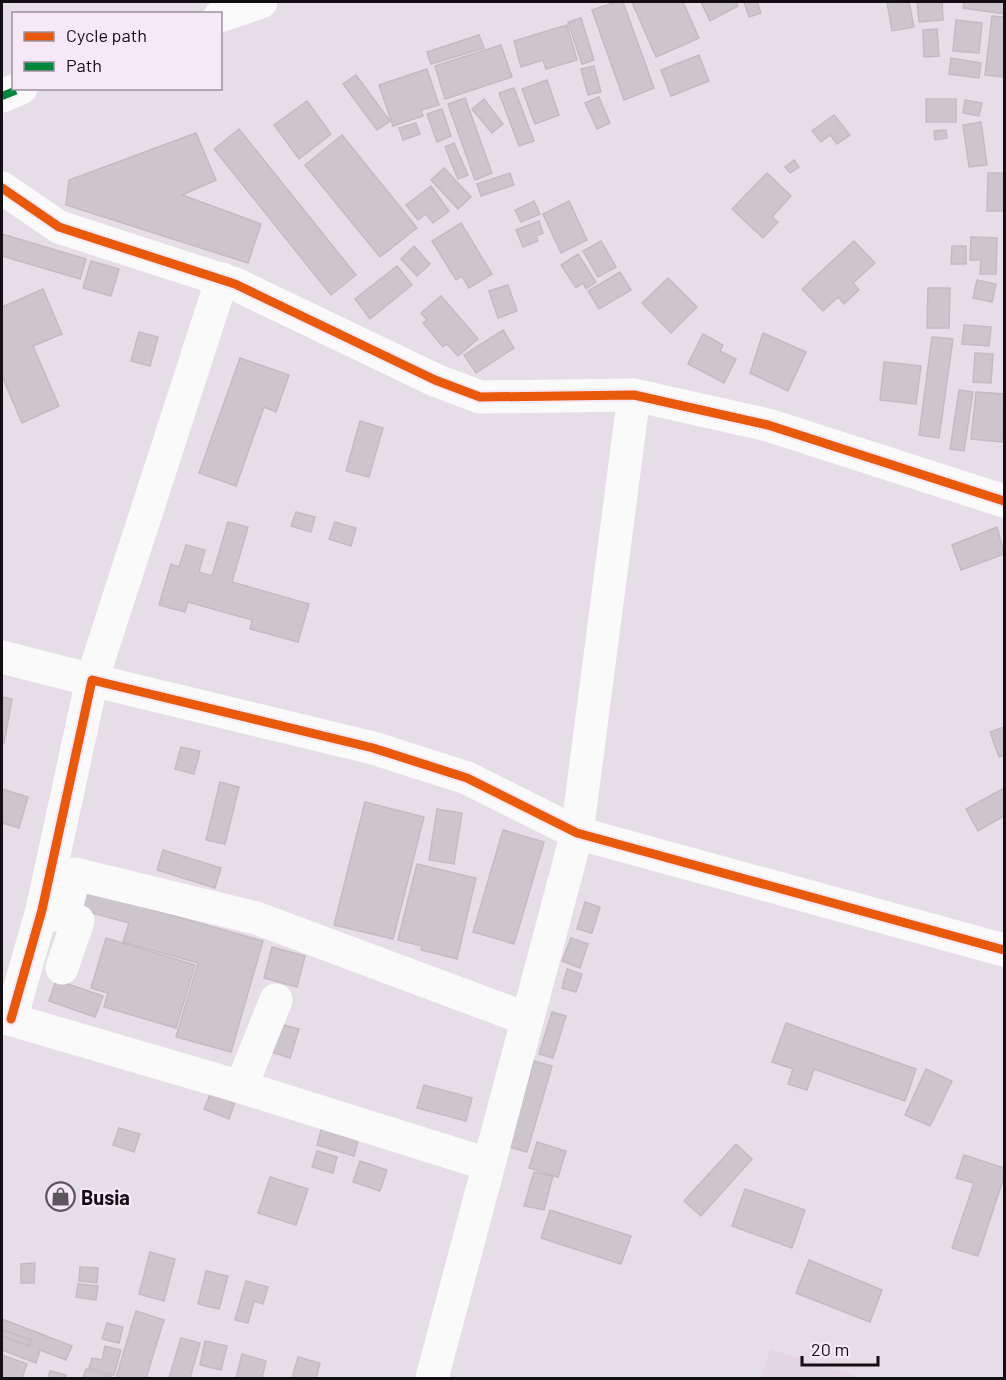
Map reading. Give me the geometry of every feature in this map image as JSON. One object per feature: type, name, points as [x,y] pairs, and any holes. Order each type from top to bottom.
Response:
[{"type":"main road","points":[[222,15],[261,2]]},
{"type":"main road","points":[[2,96],[16,90]]},
{"type":"main road","points":[[2,188],[59,227],[222,279],[435,380],[480,397],[634,395],[768,425],[1005,501]]},
{"type":"main road","points":[[53,913],[92,680],[222,279]]},
{"type":"main road","points":[[432,1378],[487,1164],[577,833],[634,395]]},
{"type":"main road","points":[[2,657],[384,751],[467,778],[577,833],[1005,950]]},
{"type":"main road","points":[[487,1164],[242,1087],[6,1018],[53,913],[75,874],[256,918],[527,1019]]},
{"type":"main road","points":[[53,913],[78,921],[62,968]]},
{"type":"main road","points":[[242,1087],[276,1000]]},
{"type":"shaded area","points":[[770,1349],[861,1378],[761,1378]]},
{"type":"building","points":[[623,2],[654,88],[624,100],[592,10]]},
{"type":"building","points":[[632,2],[683,2],[699,38],[656,57]]},
{"type":"building","points":[[701,2],[736,2],[738,6],[710,21]]},
{"type":"building","points":[[744,2],[757,2],[761,13],[749,17]]},
{"type":"building","points":[[887,2],[909,2],[914,27],[892,31]]},
{"type":"building","points":[[917,2],[942,2],[943,20],[919,22]]},
{"type":"building","points":[[964,2],[1004,2],[1004,14],[963,8]]},
{"type":"building","points":[[992,16],[1004,17],[1004,77],[985,75]]},
{"type":"building","points":[[581,18],[594,60],[582,64],[568,22]]},
{"type":"building","points":[[956,20],[982,23],[979,53],[953,51]]},
{"type":"building","points":[[567,25],[577,60],[546,69],[543,60],[521,67],[514,41]]},
{"type":"building","points":[[937,29],[939,56],[924,57],[923,30]]},
{"type":"building","points":[[479,35],[484,48],[431,64],[427,52]]},
{"type":"building","points":[[501,45],[512,77],[445,99],[435,66]]},
{"type":"building","points":[[699,55],[709,81],[671,96],[661,70]]},
{"type":"building","points":[[951,58],[981,63],[979,78],[949,74]]},
{"type":"building","points":[[594,66],[601,92],[588,95],[581,69]]},
{"type":"building","points":[[427,69],[439,105],[421,110],[423,116],[393,126],[379,85]]},
{"type":"building","points":[[356,75],[390,121],[377,130],[343,84]]},
{"type":"building","points":[[547,80],[559,115],[535,124],[522,89]]},
{"type":"building","points":[[514,88],[534,141],[519,146],[499,93]]},
{"type":"building","points":[[599,97],[610,123],[597,129],[585,103]]},
{"type":"building","points":[[465,98],[492,173],[475,180],[448,104]]},
{"type":"building","points":[[484,99],[503,124],[492,133],[472,109]]},
{"type":"building","points":[[926,99],[956,99],[956,122],[926,122]]},
{"type":"building","points":[[965,100],[982,103],[979,116],[963,113]]},
{"type":"building","points":[[307,101],[331,134],[299,159],[274,125]]},
{"type":"building","points":[[442,109],[451,136],[437,142],[427,114]]},
{"type":"building","points":[[834,115],[850,135],[837,144],[830,135],[821,142],[812,131]]},
{"type":"building","points":[[981,122],[987,165],[969,167],[963,125]]},
{"type":"building","points":[[416,123],[420,134],[403,140],[399,128]]},
{"type":"building","points":[[239,129],[356,275],[331,295],[214,149]]},
{"type":"building","points":[[946,130],[947,138],[935,140],[934,131]]},
{"type":"building","points":[[196,133],[216,180],[182,195],[261,224],[248,263],[66,205],[69,180]]},
{"type":"building","points":[[342,135],[417,228],[380,257],[305,165]]},
{"type":"building","points":[[454,143],[468,175],[458,179],[445,147]]},
{"type":"building","points":[[794,160],[799,167],[790,173],[785,167]]},
{"type":"building","points":[[444,168],[471,197],[458,209],[431,180]]},
{"type":"building","points":[[510,173],[514,185],[481,196],[477,184]]},
{"type":"building","points":[[767,173],[791,196],[772,217],[778,222],[763,238],[732,209]]},
{"type":"building","points":[[988,173],[1004,173],[1004,211],[987,211]]},
{"type":"building","points":[[431,186],[449,211],[433,223],[426,214],[418,220],[406,205]]},
{"type":"building","points":[[534,201],[540,214],[521,222],[515,210]]},
{"type":"building","points":[[569,201],[587,240],[561,253],[543,214]]},
{"type":"building","points":[[539,221],[543,233],[536,236],[538,241],[523,247],[516,230]]},
{"type":"building","points":[[461,223],[492,274],[469,288],[462,276],[456,280],[432,241]]},
{"type":"building","points":[[2,234],[86,259],[80,279],[2,256]]},
{"type":"building","points":[[971,237],[997,238],[996,274],[980,274],[981,260],[970,260]]},
{"type":"building","points":[[601,241],[616,267],[598,277],[583,251]]},
{"type":"building","points":[[854,241],[875,263],[853,283],[859,290],[844,304],[838,297],[823,311],[802,289]]},
{"type":"building","points":[[414,246],[430,264],[417,276],[401,259]]},
{"type":"building","points":[[952,246],[966,246],[966,264],[951,264]]},
{"type":"building","points":[[578,254],[596,282],[586,289],[583,283],[576,288],[561,265]]},
{"type":"building","points":[[91,261],[119,269],[111,296],[83,288]]},
{"type":"building","points":[[397,266],[412,285],[370,319],[355,299]]},
{"type":"building","points":[[620,272],[631,290],[599,309],[588,291]]},
{"type":"building","points":[[668,278],[697,307],[671,333],[642,303]]},
{"type":"building","points":[[977,280],[996,284],[992,302],[973,298]]},
{"type":"building","points":[[508,285],[517,311],[498,318],[489,291]]},
{"type":"building","points":[[928,288],[950,288],[949,328],[927,328]]},
{"type":"building","points":[[43,289],[62,334],[33,346],[59,406],[22,423],[2,376],[2,307]]},
{"type":"building","points":[[441,296],[478,339],[458,356],[447,344],[443,347],[423,323],[427,320],[421,313]]},
{"type":"building","points":[[964,325],[991,327],[989,346],[962,344]]},
{"type":"building","points":[[503,330],[514,348],[476,373],[464,355]]},
{"type":"building","points":[[139,332],[158,337],[150,366],[131,361]]},
{"type":"building","points":[[763,333],[806,352],[788,391],[750,373]]},
{"type":"building","points":[[703,334],[723,345],[720,351],[736,359],[724,383],[688,364]]},
{"type":"building","points":[[932,337],[953,339],[939,438],[919,435]]},
{"type":"building","points":[[975,353],[993,354],[991,383],[973,382]]},
{"type":"building","points":[[240,358],[289,375],[276,412],[264,407],[236,486],[199,473]]},
{"type":"building","points":[[884,362],[921,366],[916,404],[880,400]]},
{"type":"building","points":[[959,390],[973,392],[964,451],[950,449]]},
{"type":"building","points":[[976,392],[1004,394],[1002,442],[971,439]]},
{"type":"building","points":[[360,421],[383,428],[369,477],[346,471]]},
{"type":"building","points":[[296,512],[315,517],[311,532],[291,526]]},
{"type":"building","points":[[228,522],[248,527],[232,582],[309,604],[298,642],[250,629],[252,620],[188,602],[185,612],[159,605],[171,564],[179,567],[186,545],[205,550],[199,572],[212,576]]},
{"type":"building","points":[[335,522],[356,528],[351,546],[329,539]]},
{"type":"building","points":[[997,527],[1004,554],[961,570],[952,545]]},
{"type":"building","points":[[2,697],[12,699],[4,743],[2,742]]},
{"type":"building","points":[[1004,727],[1004,755],[999,757],[990,732]]},
{"type":"building","points":[[181,747],[200,751],[194,774],[175,769]]},
{"type":"building","points":[[220,782],[239,787],[225,844],[206,840]]},
{"type":"building","points":[[1004,788],[1004,816],[978,831],[966,809]]},
{"type":"building","points":[[2,789],[28,797],[19,828],[2,823]]},
{"type":"building","points":[[365,802],[424,817],[393,939],[334,925]]},
{"type":"building","points":[[437,809],[462,813],[454,864],[429,860]]},
{"type":"building","points":[[503,830],[544,842],[514,944],[473,932]]},
{"type":"building","points":[[163,850],[221,868],[215,888],[157,870]]},
{"type":"building","points":[[417,864],[476,878],[457,959],[421,950],[422,946],[398,940]]},
{"type":"building","points":[[75,888],[263,941],[231,1052],[176,1037],[198,963],[123,942],[129,923],[70,907]]},
{"type":"building","points":[[585,902],[600,907],[592,933],[577,929]]},
{"type":"building","points":[[106,938],[195,965],[176,1028],[104,1007],[108,993],[91,988]]},
{"type":"building","points":[[571,938],[588,944],[580,968],[562,961]]},
{"type":"building","points":[[272,947],[305,956],[297,987],[264,978]]},
{"type":"building","points":[[567,969],[582,974],[576,992],[562,988]]},
{"type":"building","points":[[56,980],[103,996],[95,1017],[49,1001]]},
{"type":"building","points":[[552,1012],[566,1016],[553,1058],[539,1054]]},
{"type":"building","points":[[786,1023],[916,1069],[905,1101],[814,1069],[807,1090],[788,1084],[793,1069],[772,1062]]},
{"type":"building","points":[[280,1024],[299,1029],[290,1058],[272,1052]]},
{"type":"building","points":[[534,1061],[552,1066],[527,1152],[509,1147]]},
{"type":"building","points":[[926,1069],[952,1081],[930,1126],[905,1115]]},
{"type":"building","points":[[424,1085],[472,1098],[466,1121],[417,1108]]},
{"type":"building","points":[[211,1092],[235,1102],[229,1119],[204,1109]]},
{"type":"building","points":[[323,1122],[360,1132],[354,1156],[317,1145]]},
{"type":"building","points":[[119,1128],[140,1134],[134,1152],[113,1145]]},
{"type":"building","points":[[537,1142],[566,1151],[558,1177],[529,1168]]},
{"type":"building","points":[[736,1144],[752,1159],[701,1216],[684,1201]]},
{"type":"building","points":[[317,1151],[337,1157],[333,1173],[312,1167]]},
{"type":"building","points":[[964,1155],[1004,1168],[1004,1177],[978,1256],[952,1248],[974,1183],[956,1178]]},
{"type":"building","points":[[360,1161],[387,1170],[380,1191],[353,1182]]},
{"type":"building","points":[[534,1172],[553,1176],[544,1210],[524,1206]]},
{"type":"building","points":[[270,1177],[308,1189],[296,1225],[258,1213]]},
{"type":"building","points":[[745,1189],[805,1210],[792,1248],[732,1226]]},
{"type":"building","points":[[550,1210],[631,1236],[621,1264],[541,1238]]},
{"type":"building","points":[[150,1252],[175,1259],[164,1301],[139,1294]]},
{"type":"building","points":[[809,1260],[882,1290],[870,1322],[796,1293]]},
{"type":"building","points":[[35,1263],[34,1283],[21,1283],[21,1264]]},
{"type":"building","points":[[80,1267],[98,1268],[97,1283],[79,1281]]},
{"type":"building","points":[[206,1271],[228,1276],[219,1309],[198,1304]]},
{"type":"building","points":[[246,1281],[268,1287],[263,1304],[254,1301],[248,1323],[235,1320]]},
{"type":"building","points":[[78,1284],[98,1286],[96,1300],[76,1297]]},
{"type":"building","points":[[136,1311],[164,1320],[146,1378],[116,1378]]},
{"type":"building","points":[[2,1319],[72,1346],[66,1360],[40,1350],[36,1363],[2,1350],[2,1336],[29,1346],[31,1340],[3,1330],[2,1333]]},
{"type":"building","points":[[107,1323],[123,1327],[119,1343],[102,1339]]},
{"type":"building","points":[[3,1330],[31,1340],[29,1346],[2,1336]]},
{"type":"building","points":[[181,1338],[200,1343],[190,1378],[169,1378]]},
{"type":"building","points":[[205,1341],[227,1346],[221,1370],[200,1365]]},
{"type":"building","points":[[105,1346],[121,1350],[114,1375],[89,1368],[92,1358],[102,1360]]},
{"type":"building","points":[[242,1354],[266,1361],[262,1378],[236,1378]]},
{"type":"building","points":[[2,1355],[27,1364],[22,1378],[2,1378]]},
{"type":"building","points":[[298,1357],[320,1363],[316,1378],[292,1378]]},
{"type":"building","points":[[86,1369],[111,1376],[111,1378],[83,1378]]},
{"type":"building","points":[[50,1371],[66,1375],[65,1378],[48,1378]]},
{"type":"marked path","points":[[2,96],[17,90]]},
{"type":"cycle path","points":[[2,188],[59,227],[235,284],[435,380],[480,397],[634,395],[768,425],[1004,501]]},
{"type":"cycle path","points":[[11,1019],[42,910],[92,680],[373,748],[467,778],[577,833],[1004,950]]},
{"type":"place","name":"Busia","points":[[60,1197]]}]
